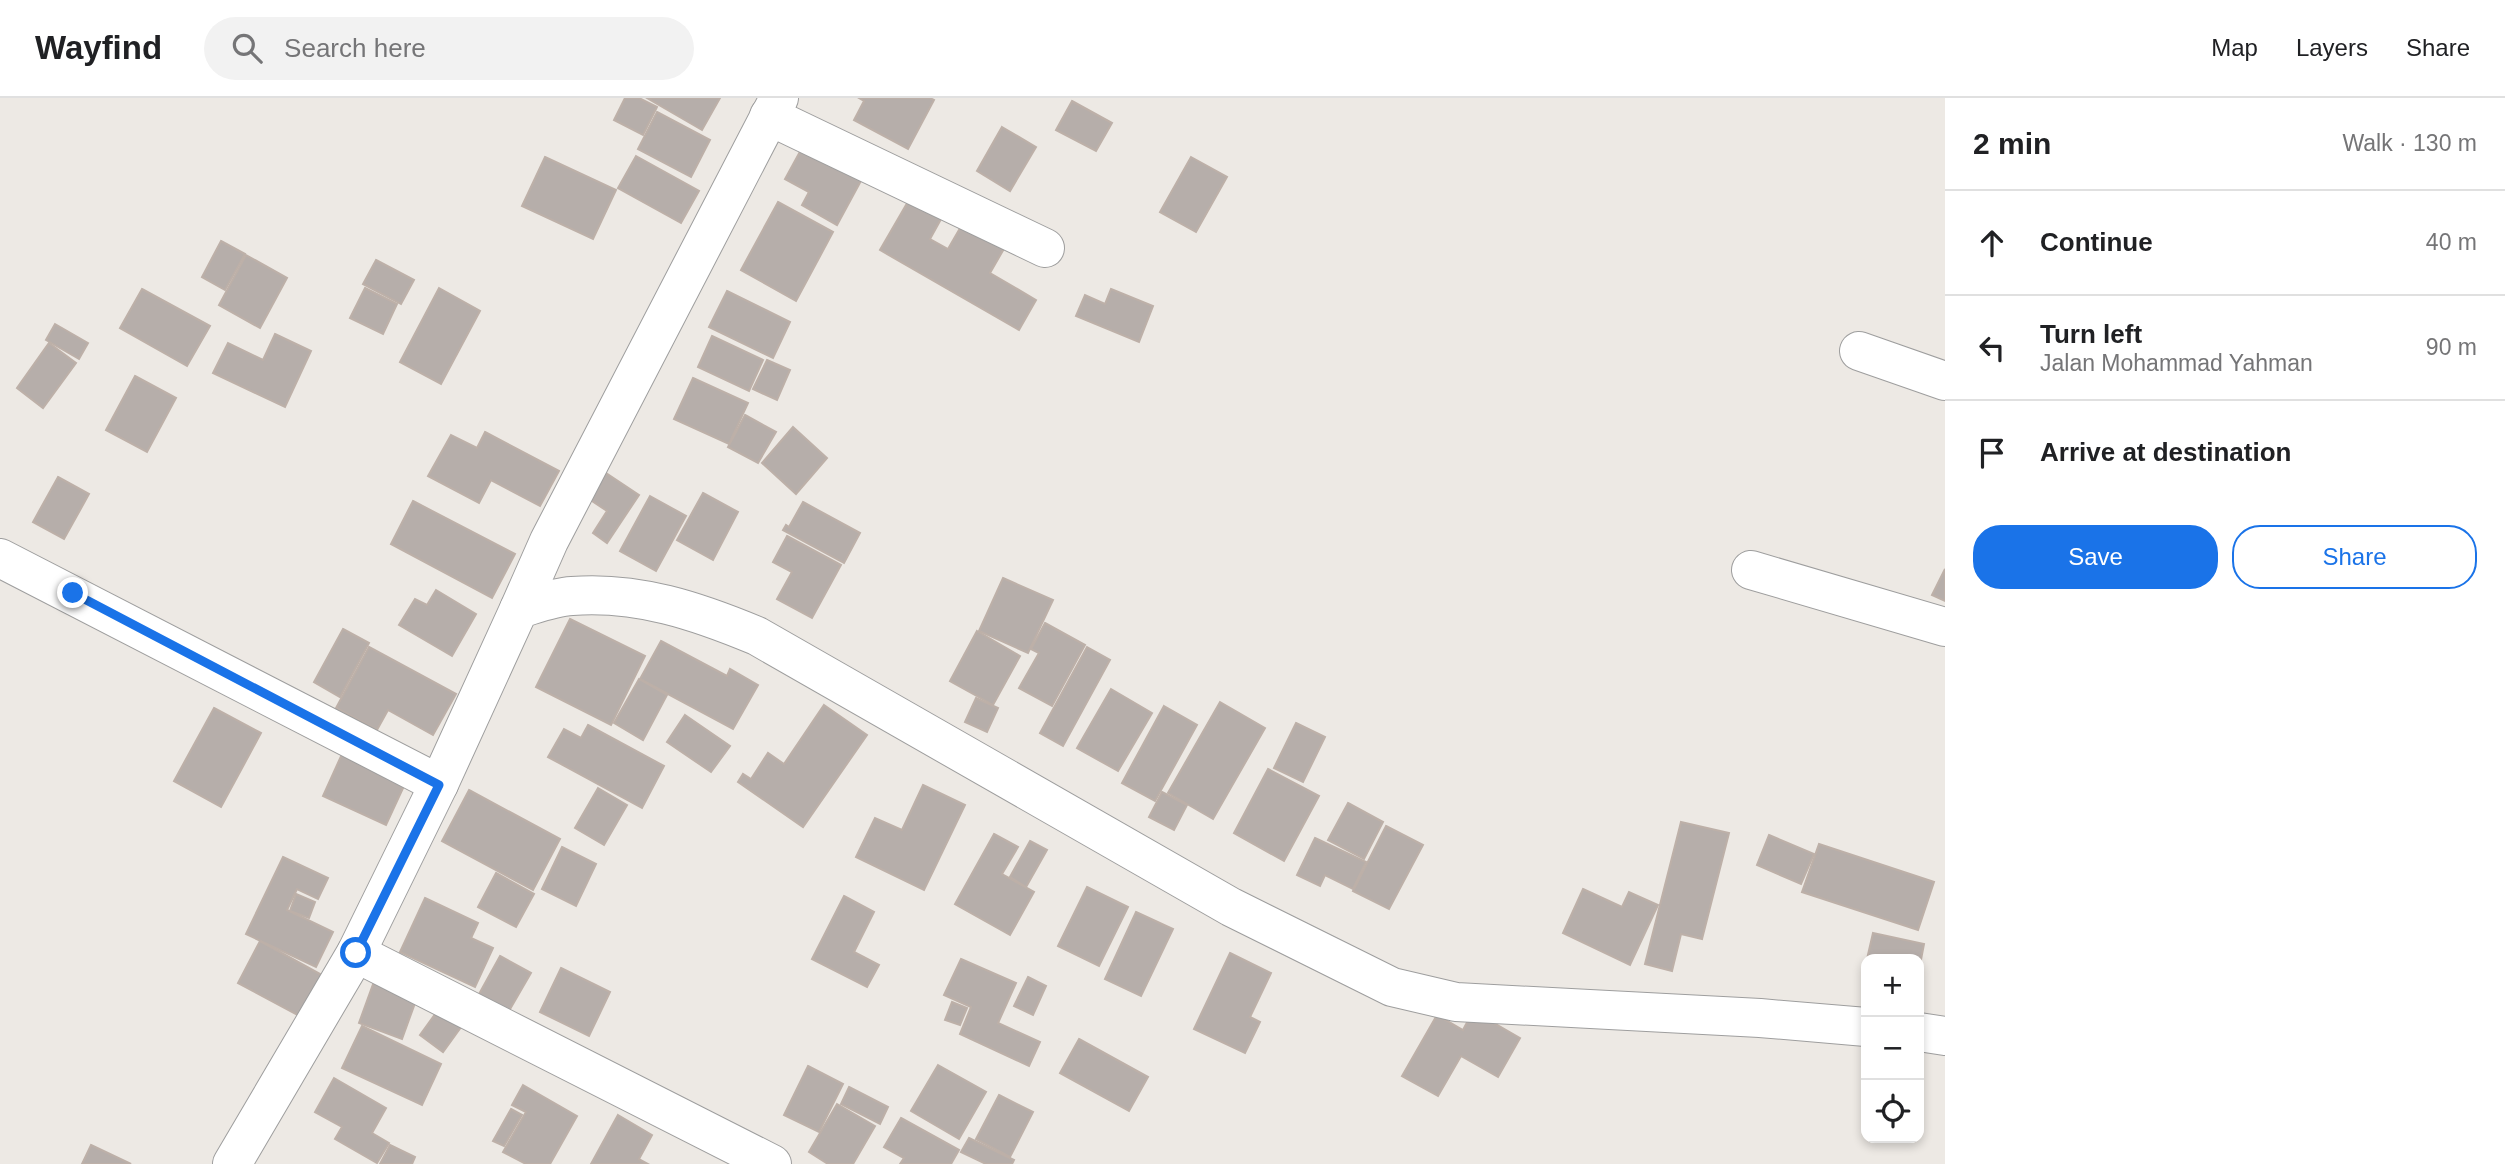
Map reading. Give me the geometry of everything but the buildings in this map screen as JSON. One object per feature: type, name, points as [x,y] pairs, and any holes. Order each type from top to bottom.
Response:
[{"type":"street","points":[[232,1164],[356,953],[439,785],[549,541],[774,107],[1045,248]]},
{"type":"street","points":[[1859,351],[1945,381]]},
{"type":"street","points":[[0,558],[439,785]]},
{"type":"street","points":[[1751,570],[1945,627]]},
{"type":"street","points":[[519,609],[570,596],[650,599],[705,614],[757,636],[1231,907],[1392,988],[1456,1002],[1760,1018],[1861,1027]]},
{"type":"street","points":[[356,953],[772,1164]]},
{"type":"street","points":[[1924,1033],[1945,1036]]},
{"type":"route","points":[[73,593],[439,785],[356,953]]}]
